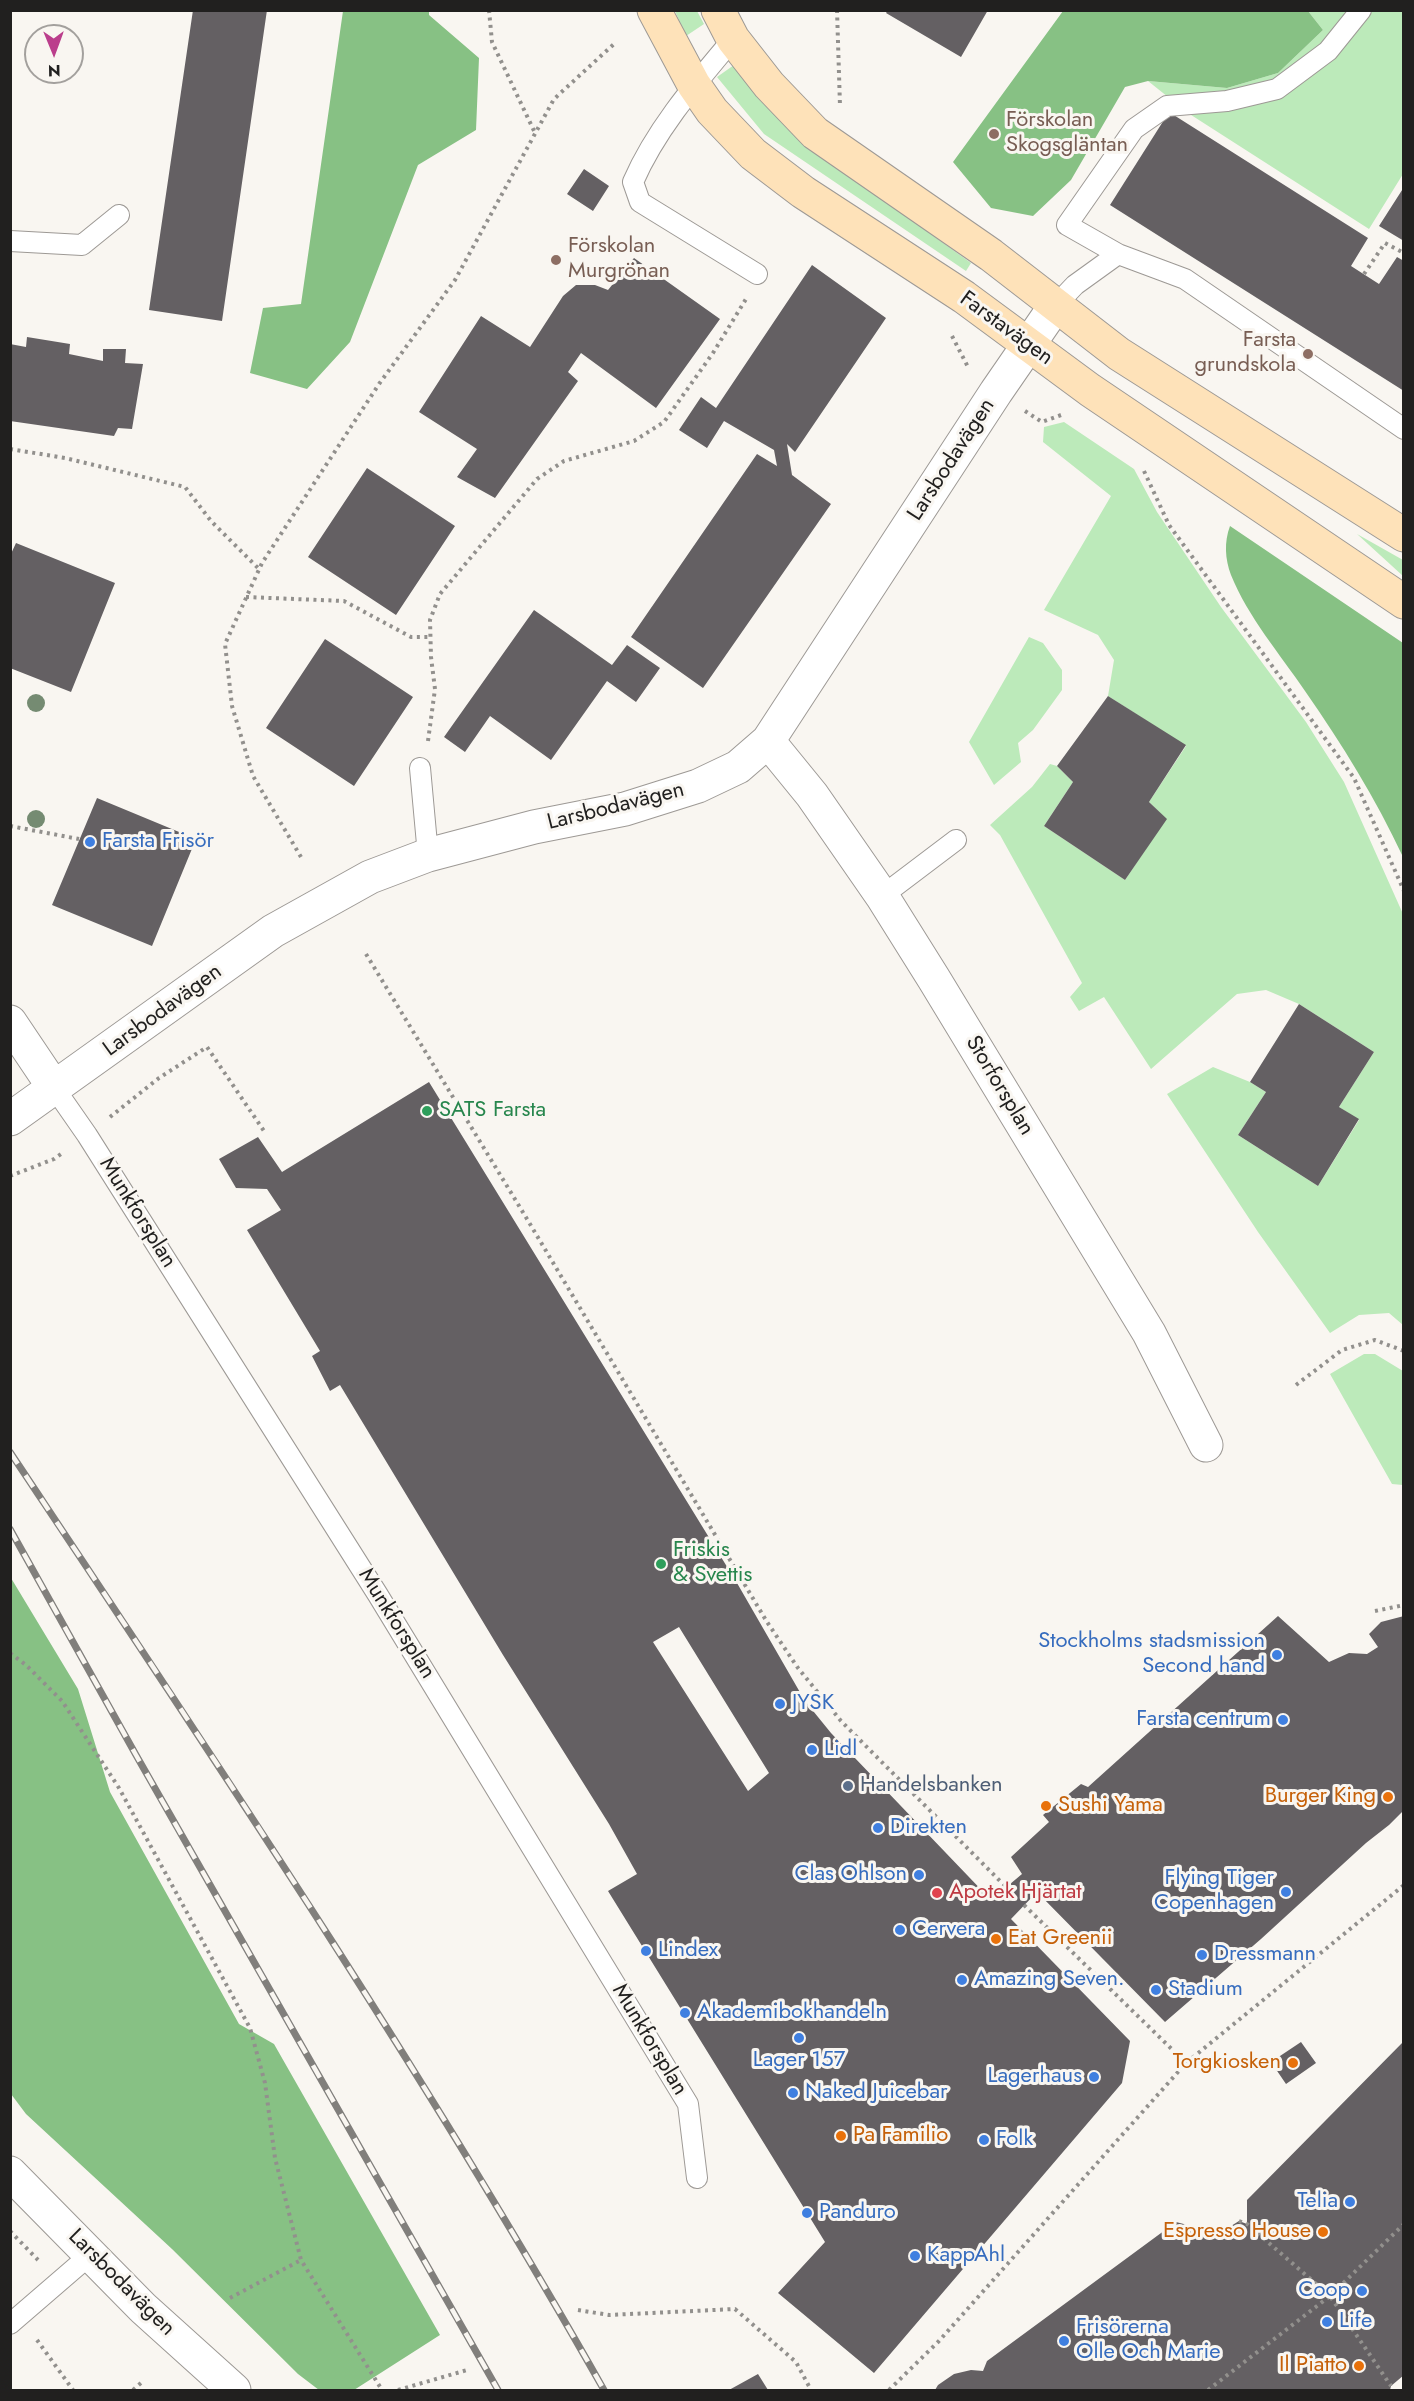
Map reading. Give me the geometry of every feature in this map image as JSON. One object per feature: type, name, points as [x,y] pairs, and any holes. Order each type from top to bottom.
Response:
[{"type":"street","name":"Farstavägen","points":[[654,10],[694,86],[712,111],[753,154],[803,192],[964,297],[1090,390],[1404,602]]},
{"type":"street","points":[[725,25],[769,85],[815,133],[991,255],[1119,354],[1404,535]]},
{"type":"street","name":"Larsbodavägen","points":[[10,1119],[273,931],[370,877],[428,855],[534,827],[625,809],[698,786],[738,767],[768,741],[1056,305]]},
{"type":"street","name":"Storforsplan","points":[[768,741],[812,795],[882,896],[1149,1333],[1206,1445]]},
{"type":"street","points":[[10,1022],[55,1089]]},
{"type":"street","name":"Larsbodavägen","points":[[10,2173],[142,2308],[234,2391]]},
{"type":"lane","points":[[1361,10],[1328,51],[1276,89],[1227,101],[1167,106],[1134,129],[1067,225],[1118,254],[1185,279],[1404,429]]},
{"type":"lane","points":[[725,25],[694,86],[643,159],[633,182],[640,202],[757,274]]},
{"type":"lane","points":[[10,241],[81,245],[119,215]]},
{"type":"lane","points":[[1056,305],[1076,285],[1118,254]]},
{"type":"lane","points":[[420,768],[428,855]]},
{"type":"lane","points":[[882,896],[956,840]]},
{"type":"lane","name":"Munkforsplan","points":[[55,1089],[87,1135],[384,1605],[688,2104],[697,2178]]},
{"type":"lane","points":[[15,2320],[90,2255]]},
{"type":"path","points":[[489,10],[492,42],[535,134]]},
{"type":"path","points":[[837,10],[840,110]]},
{"type":"path","points":[[301,857],[253,776],[232,706],[225,644],[259,569],[379,384],[455,280],[554,99],[615,43]]},
{"type":"path","points":[[1364,274],[1385,243],[1404,253]]},
{"type":"path","points":[[420,768],[430,733],[435,689],[430,620],[440,594],[537,478],[564,461],[633,441],[664,422],[745,302],[757,274]]},
{"type":"path","points":[[10,449],[65,458],[185,487],[211,521],[259,569]]},
{"type":"path","points":[[1141,463],[1169,525],[1354,778],[1404,891]]},
{"type":"path","points":[[246,597],[345,601],[411,637],[430,637]]},
{"type":"path","points":[[10,826],[79,839]]},
{"type":"path","points":[[366,954],[773,1631],[798,1668],[841,1721],[1006,1887]]},
{"type":"path","points":[[10,1176],[54,1159],[159,1078],[207,1047],[264,1131]]},
{"type":"path","points":[[1296,1385],[1342,1350],[1375,1340],[1404,1351]]},
{"type":"path","points":[[1375,1611],[1404,1605]]},
{"type":"path","points":[[10,1653],[26,1665],[62,1701],[119,1788],[250,2028],[265,2083],[275,2158],[301,2260],[382,2391]]},
{"type":"path","points":[[890,2391],[939,2341],[1186,2063],[1404,1885]]},
{"type":"path","points":[[1024,1905],[1186,2063]]},
{"type":"path","points":[[1239,2221],[1247,2224],[1330,2296],[1391,2386]]},
{"type":"path","points":[[1208,2391],[1330,2296],[1404,2224]]},
{"type":"path","points":[[230,2298],[301,2260]]},
{"type":"path","points":[[578,2310],[609,2315],[735,2309],[796,2362],[811,2391]]},
{"type":"path","points":[[15,2320],[73,2391]]},
{"type":"path","points":[[398,2391],[467,2370]]},
{"type":"path","points":[[133,2391],[141,2383]]},
{"type":"green space","points":[[343,11],[429,11],[429,15],[479,58],[476,130],[418,165],[350,342],[307,389],[250,373],[263,308],[301,304]]},
{"type":"green space","points":[[675,11],[697,11],[704,24],[686,36]]},
{"type":"green space","points":[[1063,11],[1308,11],[1323,30],[1278,73],[1227,88],[1148,81],[1125,87],[1071,180],[1033,216],[991,208],[953,162]]},
{"type":"green space","points":[[1308,11],[1403,11],[1403,174],[1369,229],[1188,113],[1148,81],[1227,88],[1278,73],[1323,30]]},
{"type":"green space","points":[[734,65],[796,137],[971,263],[966,271],[764,134],[717,77]]},
{"type":"green space","points":[[1064,422],[1134,469],[1157,512],[1221,607],[1306,722],[1344,782],[1403,914],[1403,1325],[1389,1313],[1359,1315],[1330,1333],[1258,1232],[1167,1094],[1213,1067],[1250,1082],[1266,1092],[1238,1135],[1318,1186],[1359,1120],[1339,1107],[1374,1052],[1299,1004],[1266,990],[1237,994],[1151,1069],[1104,997],[1079,1011],[1070,997],[1082,983],[1000,835],[990,825],[1032,787],[1050,764],[1057,766],[1073,782],[1044,826],[1125,880],[1166,819],[1149,802],[1186,746],[1108,696],[1114,660],[1098,635],[1044,610],[1111,496],[1043,442],[1044,427]]},
{"type":"green space","points":[[1230,526],[1403,643],[1403,857],[1382,814],[1345,752],[1255,620],[1238,591],[1226,557]]},
{"type":"green space","points":[[1357,534],[1403,560],[1403,576]]},
{"type":"green space","points":[[1029,637],[1043,643],[1062,670],[1062,690],[1033,730],[1018,743],[1021,762],[994,785],[969,742]]},
{"type":"green space","points":[[1364,1354],[1375,1354],[1403,1371],[1403,1485],[1392,1484],[1330,1374]]},
{"type":"green space","points":[[11,1578],[78,1689],[110,1792],[239,2024],[274,2044],[440,2335],[354,2390],[319,2390],[298,2374],[172,2249],[26,2114],[11,2094]]},
{"type":"building","points":[[193,10],[267,10],[222,321],[149,310]]},
{"type":"building","points":[[888,10],[988,10],[961,57],[886,13]]},
{"type":"building","points":[[1169,112],[1368,238],[1351,266],[1379,284],[1397,257],[1404,261],[1404,391],[1110,205]]},
{"type":"building","points":[[584,169],[609,186],[593,211],[567,194]]},
{"type":"building","points":[[1404,187],[1404,241],[1379,226]]},
{"type":"building","points":[[634,258],[720,319],[656,408],[581,353],[568,372],[578,381],[495,498],[457,477],[477,449],[419,412],[481,316],[530,347],[563,296],[576,285],[595,285],[608,290]]},
{"type":"building","points":[[812,265],[886,318],[795,452],[787,444],[792,475],[831,504],[703,688],[631,637],[757,454],[777,466],[774,450],[724,421],[707,448],[679,430],[701,397],[716,408]]},
{"type":"building","points":[[27,337],[70,344],[69,354],[103,361],[103,349],[126,349],[125,363],[143,364],[132,429],[118,428],[114,436],[10,421],[10,344],[26,347]]},
{"type":"building","points":[[367,468],[455,526],[396,615],[308,557]]},
{"type":"building","points":[[16,543],[115,583],[71,692],[10,668],[10,556]]},
{"type":"building","points":[[534,610],[612,665],[627,645],[660,668],[636,702],[607,681],[551,760],[490,716],[465,752],[444,737]]},
{"type":"building","points":[[325,639],[413,697],[354,786],[266,728]]},
{"type":"building","points":[[1108,696],[1186,745],[1149,802],[1167,819],[1125,880],[1044,826],[1073,782],[1057,766]]},
{"type":"building","points":[[97,798],[196,839],[152,946],[52,905]]},
{"type":"building","points":[[1299,1004],[1374,1052],[1339,1107],[1359,1119],[1318,1186],[1238,1135],[1266,1092],[1250,1082]]},
{"type":"building","name":"Farsta centrum","points":[[429,1082],[737,1583],[805,1701],[831,1733],[991,1900],[1022,1874],[1011,1857],[1049,1822],[1043,1815],[1081,1784],[1088,1787],[1278,1616],[1329,1662],[1349,1653],[1367,1654],[1378,1647],[1369,1634],[1381,1622],[1404,1616],[1404,1810],[1165,2022],[1037,1892],[1011,1919],[1130,2041],[1122,2083],[874,2373],[778,2293],[825,2242],[608,1891],[637,1874],[609,1824],[503,1655],[340,1385],[330,1391],[312,1356],[320,1351],[247,1230],[281,1210],[267,1189],[236,1188],[219,1159],[258,1137],[282,1172]],"holes":[[[679,1627],[769,1773],[748,1791],[653,1642]]]},
{"type":"building","points":[[1404,2041],[1404,2375],[1391,2386],[1390,2390],[935,2390],[938,2385],[954,2374],[971,2370],[983,2371],[987,2361],[1176,2222],[1226,2235],[1231,2226],[1239,2221],[1247,2224],[1247,2200]]},
{"type":"building","name":"Torgkiosken","points":[[1301,2042],[1316,2063],[1286,2084],[1271,2062]]},
{"type":"building","points":[[758,2374],[768,2390],[729,2390]]},
{"type":"railway","points":[[10,1452],[316,1916],[463,2151],[604,2390]]},
{"type":"railway","points":[[10,1529],[136,1755],[498,2390]]},
{"type":"place","name":"Förskolan Skogsgläntan","points":[[994,134]]},
{"type":"place","name":"Förskolan Murgrönan","points":[[556,260]]},
{"type":"place","name":"Farsta grundskola","points":[[1308,354]]},
{"type":"place","name":"Farsta Frisör","points":[[90,842]]},
{"type":"place","name":"SATS Farsta","points":[[427,1111]]},
{"type":"place","name":"Friskis & Svettis","points":[[661,1564]]},
{"type":"place","name":"Stockholms stadsmission Second hand","points":[[1277,1655]]},
{"type":"place","name":"JYSK","points":[[780,1704]]},
{"type":"place","name":"Farsta centrum","points":[[1283,1720]]},
{"type":"place","name":"Lidl","points":[[812,1750]]},
{"type":"place","name":"Handelsbanken","points":[[848,1786]]},
{"type":"place","name":"Burger King","points":[[1388,1797]]},
{"type":"place","name":"Sushi Yama","points":[[1046,1806]]},
{"type":"place","name":"Direkten","points":[[878,1828]]},
{"type":"place","name":"Clas Ohlson","points":[[919,1875]]},
{"type":"place","name":"Flying Tiger Copenhagen","points":[[1286,1892]]},
{"type":"place","name":"Apotek Hjärtat","points":[[937,1893]]},
{"type":"place","name":"Cervera","points":[[900,1930]]},
{"type":"place","name":"Eat Greenii","points":[[996,1939]]},
{"type":"place","name":"Lindex","points":[[646,1951]]},
{"type":"place","name":"Dressmann","points":[[1202,1955]]},
{"type":"place","name":"Amazing Seven.","points":[[962,1980]]},
{"type":"place","name":"Stadium","points":[[1156,1990]]},
{"type":"place","name":"Akademibokhandeln","points":[[685,2013]]},
{"type":"place","name":"Lager 157","points":[[799,2038]]},
{"type":"place","name":"Torgkiosken","points":[[1293,2063]]},
{"type":"place","name":"Lagerhaus","points":[[1094,2077]]},
{"type":"place","name":"Naked Juicebar","points":[[793,2093]]},
{"type":"place","name":"Pa Familio","points":[[841,2136]]},
{"type":"place","name":"Folk","points":[[984,2140]]},
{"type":"place","name":"Telia","points":[[1350,2202]]},
{"type":"place","name":"Panduro","points":[[807,2213]]},
{"type":"place","name":"Espresso House","points":[[1323,2232]]},
{"type":"place","name":"KappAhl","points":[[915,2256]]},
{"type":"place","name":"Coop","points":[[1362,2291]]},
{"type":"place","name":"Life","points":[[1327,2322]]},
{"type":"place","name":"Frisörerna Olle Och Marie","points":[[1064,2341]]},
{"type":"place","name":"Il Piatto","points":[[1359,2366]]}]
